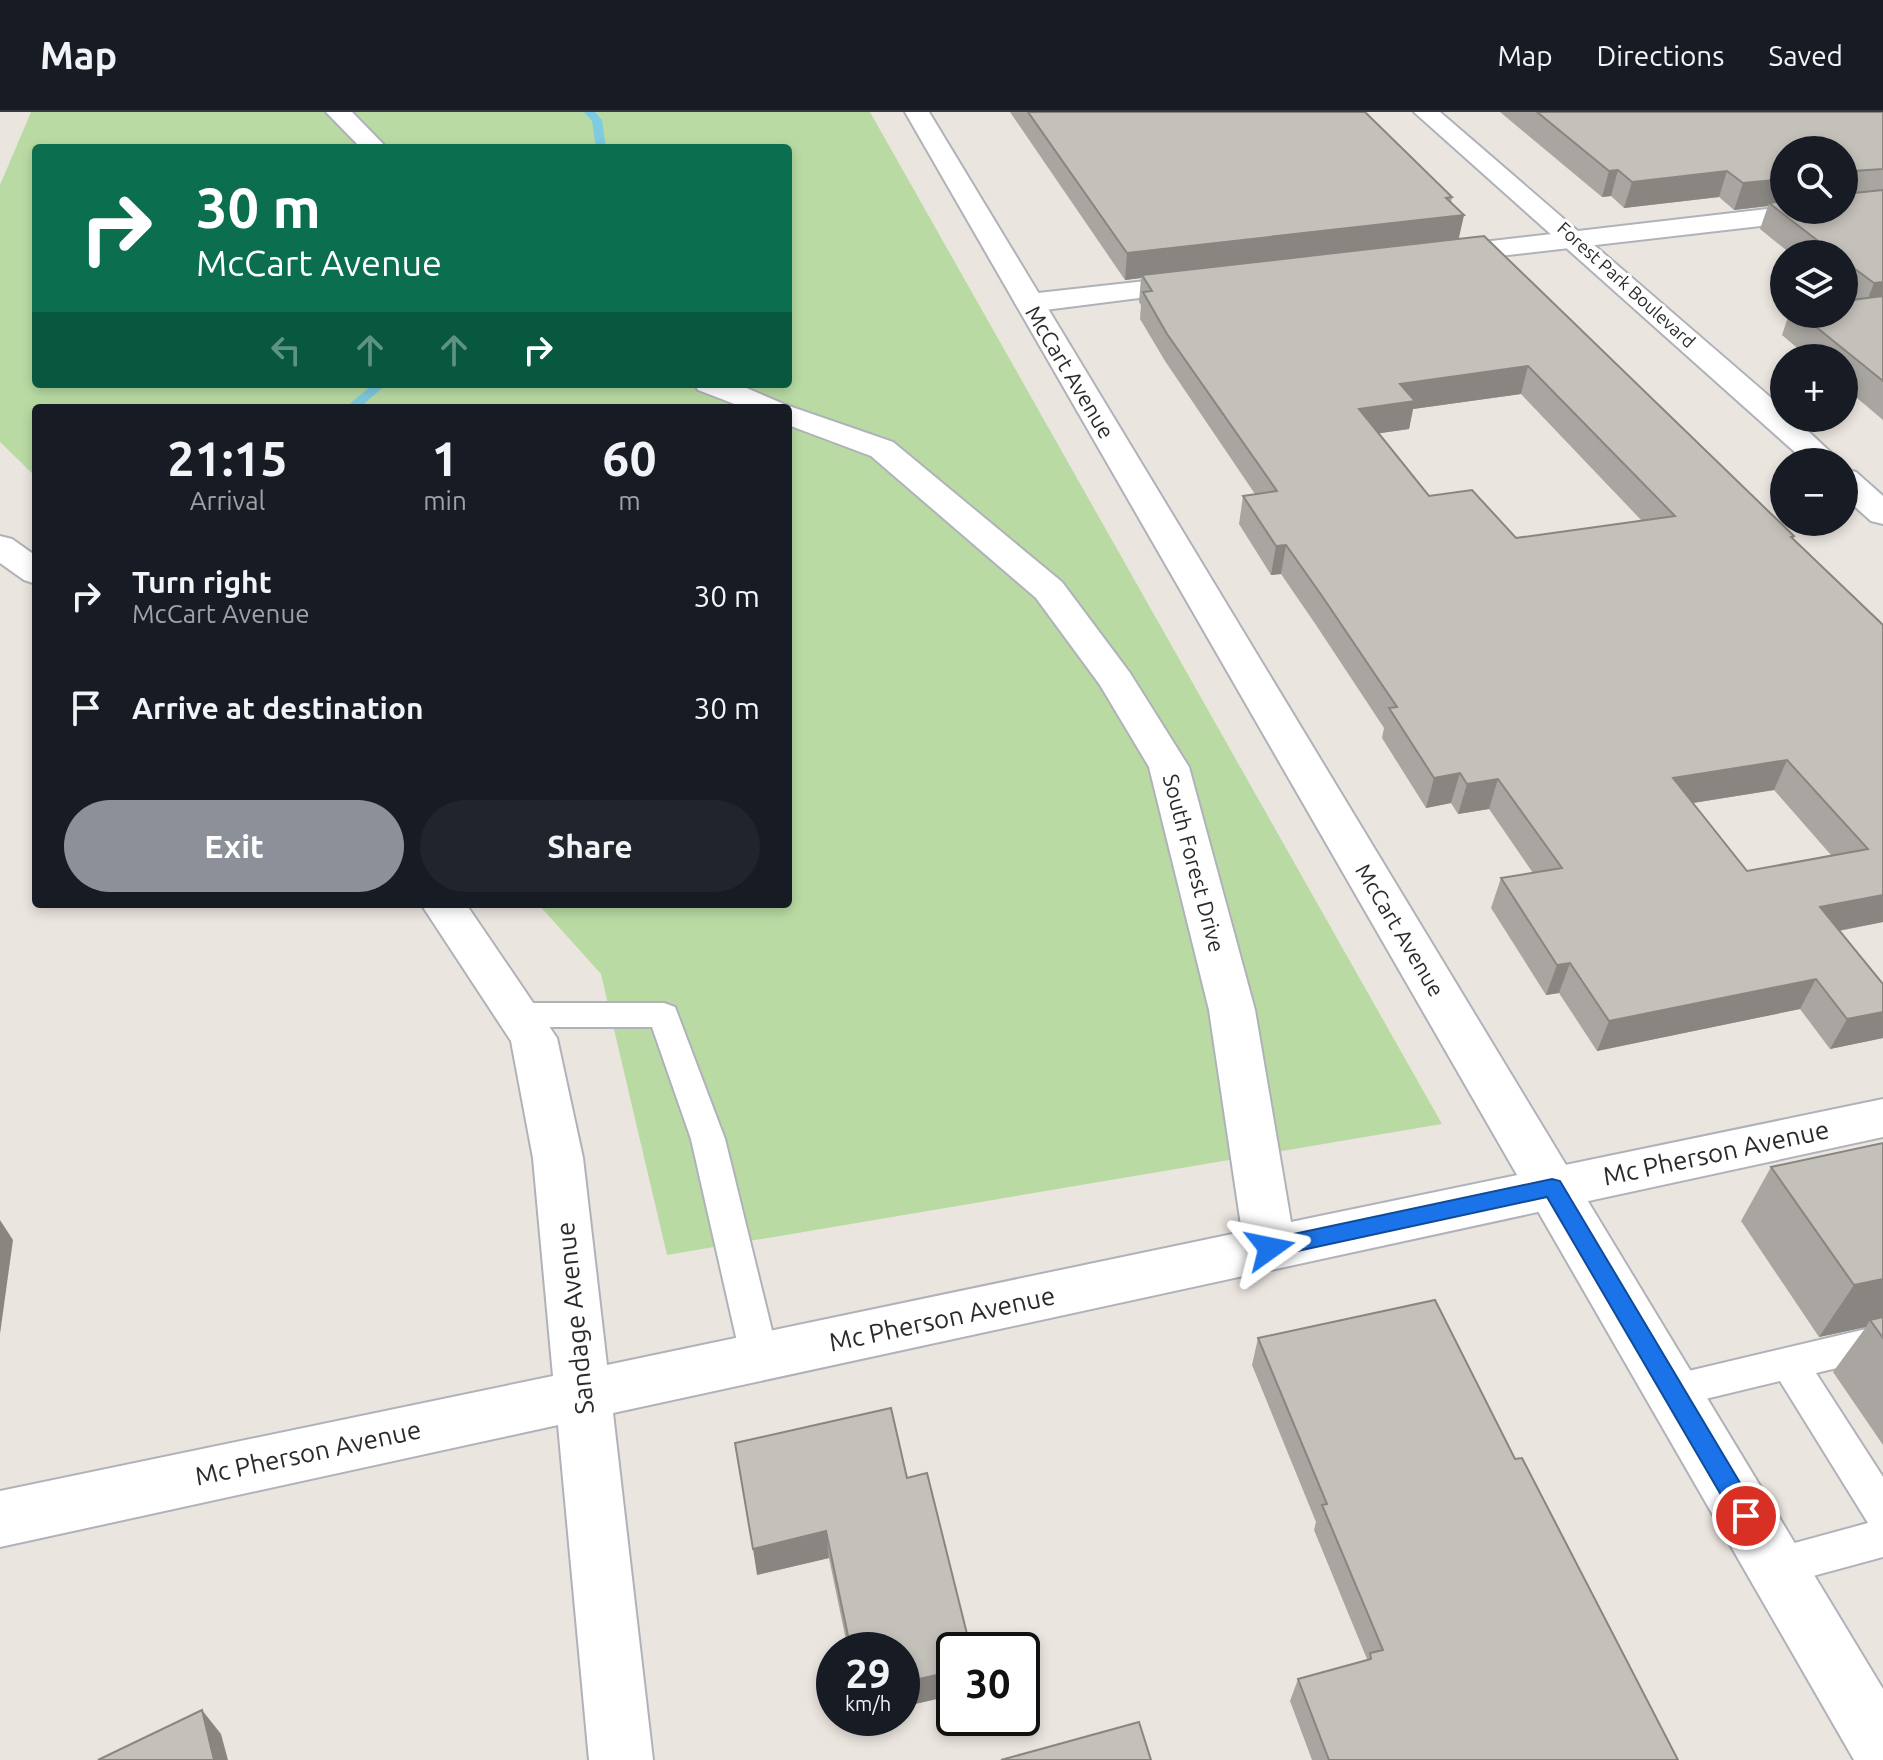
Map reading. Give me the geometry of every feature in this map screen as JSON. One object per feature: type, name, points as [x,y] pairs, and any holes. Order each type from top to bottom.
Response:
[{"type":"street","points":[[338,112],[371,144]]},
{"type":"street","name":"McCart Avenue","points":[[917,112],[1883,1749]]},
{"type":"street","name":"Forest Park Boulevard","points":[[1426,112],[1809,448]]},
{"type":"street","points":[[1419,257],[1770,216]]},
{"type":"street","points":[[1029,303],[1232,279]]},
{"type":"street","points":[[720,388],[762,404]]},
{"type":"street","name":"South Forest Drive","points":[[792,415],[882,449],[1049,590],[1117,681],[1169,767],[1232,1010],[1270,1248]]},
{"type":"street","points":[[1858,492],[1883,514]]},
{"type":"street","points":[[0,546],[32,570]]},
{"type":"street","name":"Sandage Avenue","points":[[446,908],[534,1038],[558,1158],[621,1760]]},
{"type":"street","name":"Mc Pherson Avenue","points":[[0,1519],[1883,1118]]},
{"type":"lane","points":[[520,1015],[664,1015],[708,1139],[760,1359]]},
{"type":"lane","points":[[1672,1390],[1883,1341]]},
{"type":"lane","points":[[1788,1362],[1883,1512]]},
{"type":"lane","points":[[1776,1566],[1883,1538]]},
{"type":"green space","points":[[31,112],[870,112],[1442,1124],[667,1255],[601,974],[542,908],[792,908],[792,404],[32,404],[32,473],[0,442],[0,185]]},
{"type":"building","points":[[1028,112],[1365,112],[1452,197],[1446,198],[1464,215],[1127,253]]},
{"type":"building","points":[[1537,112],[1883,112],[1883,169],[1858,171],[1858,136],[1770,136],[1770,180],[1743,183],[1727,171],[1632,182],[1618,170],[1609,171]]},
{"type":"building","points":[[1883,190],[1883,282],[1874,283],[1858,271],[1858,240],[1817,240],[1796,224],[1858,224],[1858,193]]},
{"type":"building","points":[[1484,236],[1770,513],[1770,536],[1794,536],[1791,537],[1883,625],[1883,895],[1820,907],[1883,984],[1883,1012],[1847,1019],[1816,979],[1609,1021],[1570,963],[1557,965],[1501,878],[1562,868],[1498,779],[1467,784],[1460,773],[1434,778],[1389,708],[1397,707],[1322,596],[1286,545],[1276,546],[1243,496],[1277,491],[1167,334],[1143,292],[1152,291],[1142,275]],"holes":[[[1528,366],[1675,516],[1516,538],[1472,490],[1429,496],[1359,409],[1415,401],[1400,384]],[[1787,760],[1868,849],[1747,871],[1673,778]]]},
{"type":"building","points":[[1883,296],[1883,381],[1858,361],[1858,344],[1837,344],[1817,328],[1858,328],[1858,299]]},
{"type":"building","points":[[1883,1143],[1883,1279],[1854,1285],[1771,1167]]},
{"type":"building","points":[[1435,1300],[1515,1459],[1522,1458],[1678,1760],[1329,1760],[1298,1679],[1371,1659],[1370,1653],[1383,1650],[1322,1505],[1327,1504],[1258,1338]]},
{"type":"building","points":[[1883,1317],[1883,1338],[1870,1320]]},
{"type":"building","points":[[891,1408],[907,1478],[927,1473],[967,1632],[936,1632],[936,1675],[920,1679],[920,1632],[847,1632],[826,1531],[753,1549],[735,1443]]},
{"type":"building","points":[[202,1710],[214,1760],[98,1760]]},
{"type":"building","points":[[1139,1722],[1151,1760],[1001,1760]]},
{"type":"waterway","points":[[589,112],[597,120],[600,144]]},
{"type":"waterway","points":[[356,404],[376,388]]},
{"type":"route","points":[[1270,1248],[1552,1187],[1746,1516]]}]
